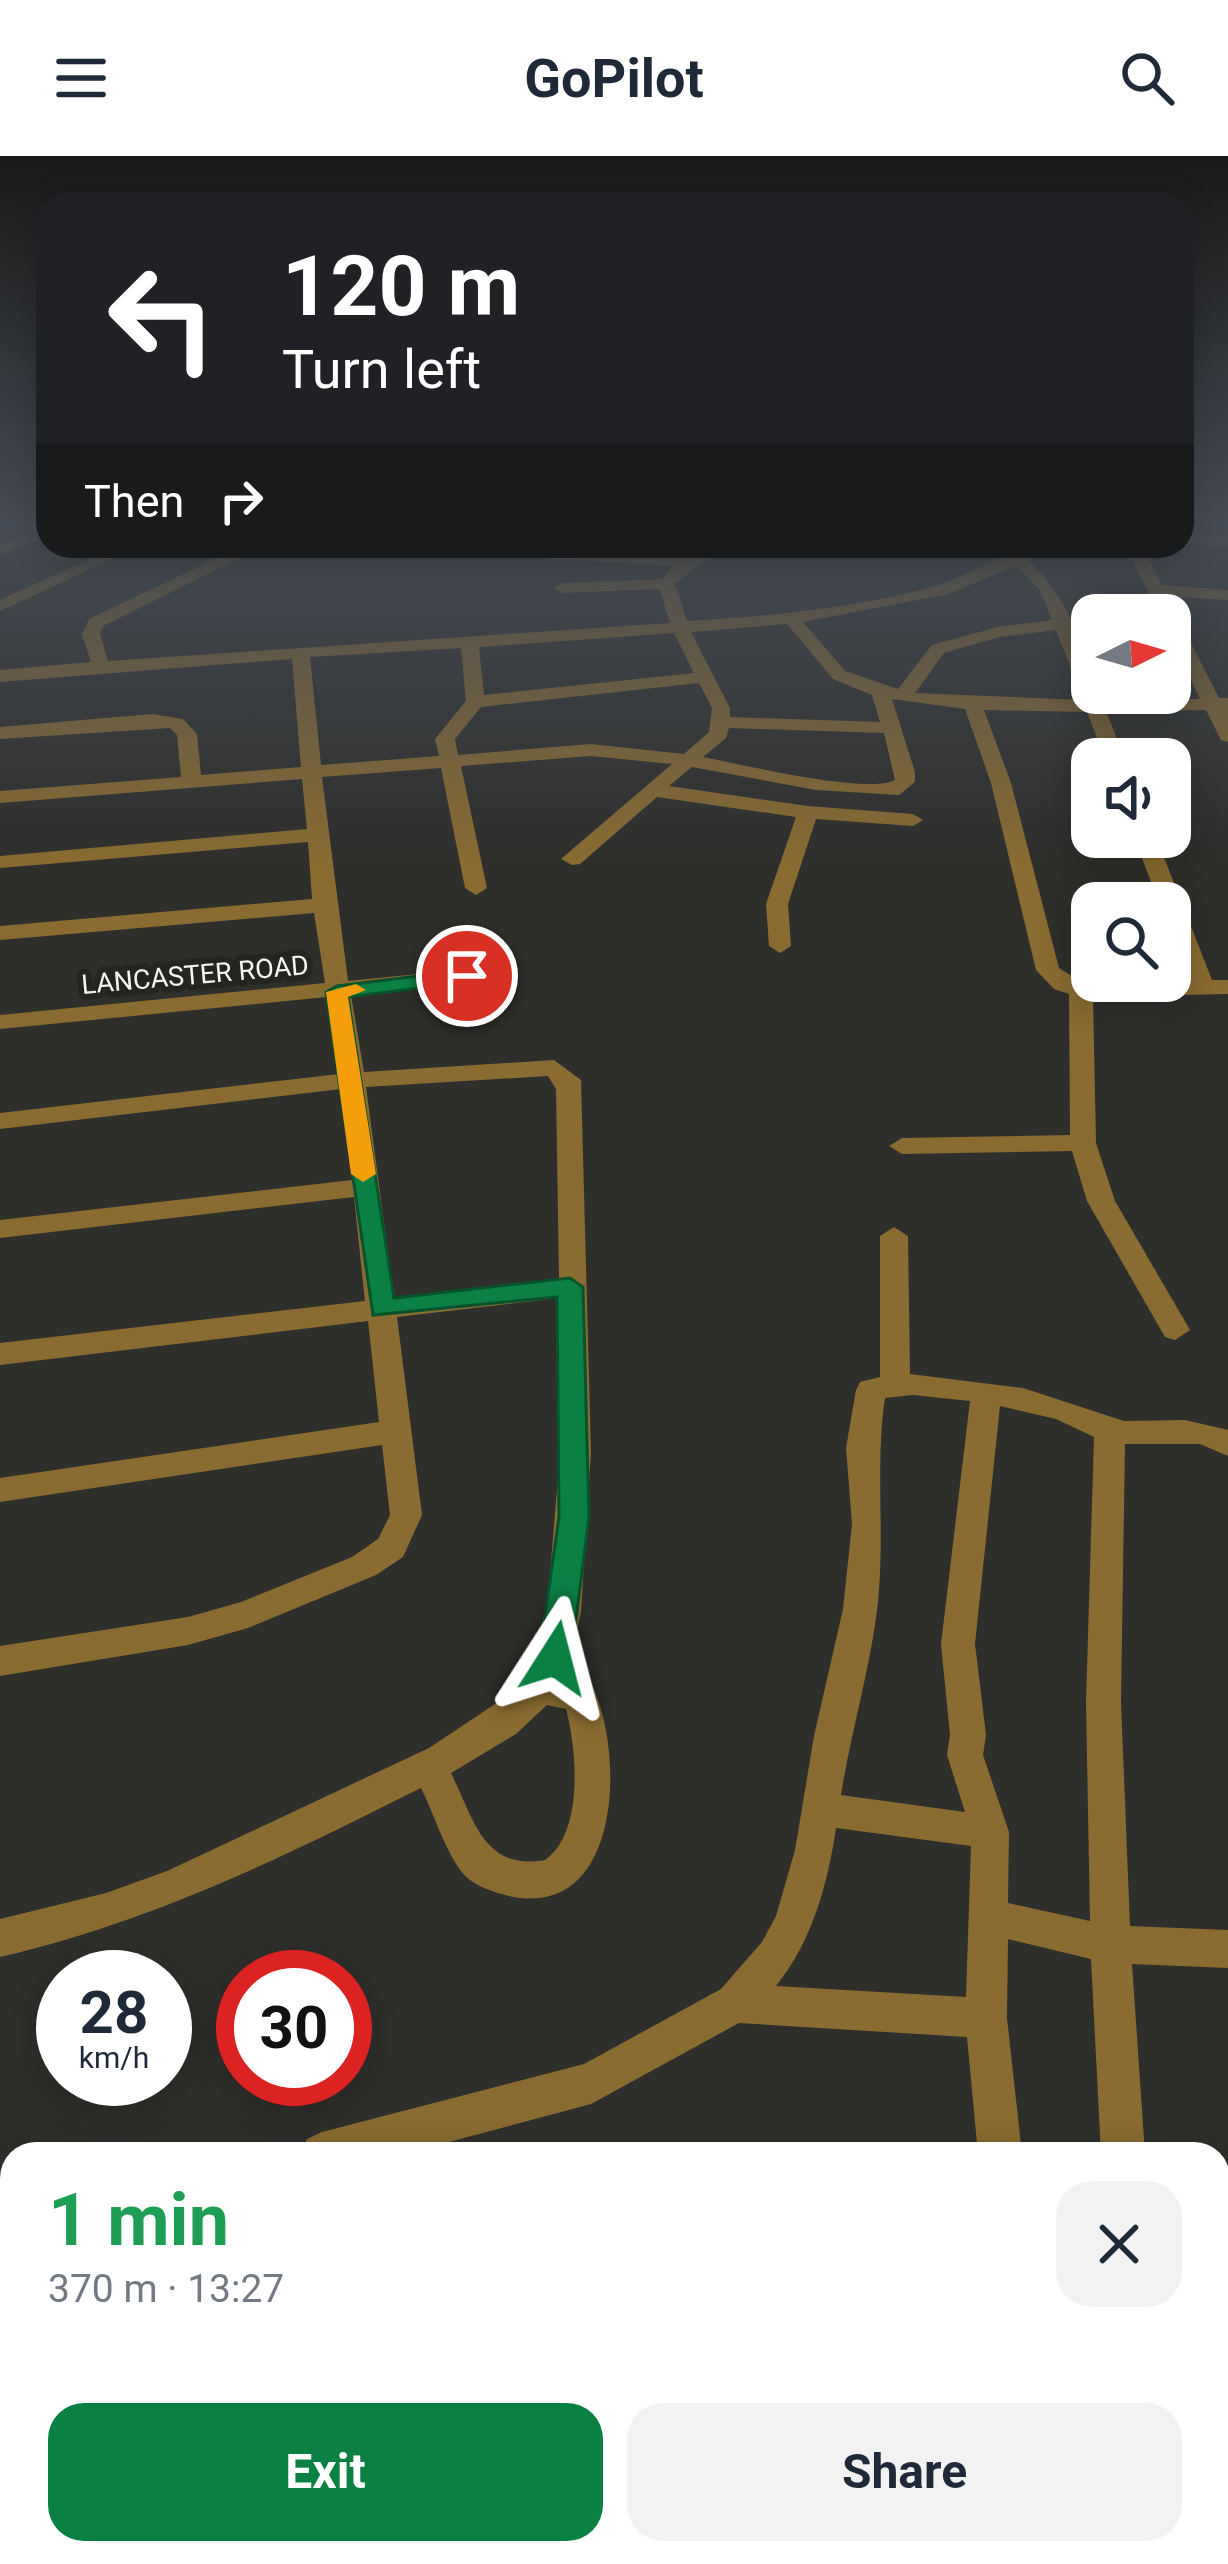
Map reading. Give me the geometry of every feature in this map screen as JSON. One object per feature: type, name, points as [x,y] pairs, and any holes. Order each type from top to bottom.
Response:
[{"type":"street","points":[[93,639],[101,666]]},
{"type":"street","points":[[0,676],[527,639]]},
{"type":"street","points":[[572,860],[685,758],[712,741],[722,722],[717,695],[686,639]]},
{"type":"street","points":[[808,639],[837,673],[880,690],[973,704],[1071,704]]},
{"type":"street","points":[[904,694],[938,650],[973,639]]},
{"type":"street","points":[[470,644],[475,702]]},
{"type":"street","points":[[0,1661],[221,1624],[364,1566],[391,1548],[406,1514],[353,1080],[324,905],[301,655]]},
{"type":"street","points":[[1191,655],[1220,704],[1228,736]]},
{"type":"street","points":[[476,888],[446,734],[475,702],[706,677]]},
{"type":"street","points":[[0,797],[591,750],[685,758],[753,774],[892,791],[905,782],[880,690]]},
{"type":"street","points":[[973,704],[1005,799],[1043,962],[1062,984],[1071,987]]},
{"type":"street","points":[[0,733],[152,720],[176,723],[187,734],[191,781]]},
{"type":"street","points":[[722,722],[893,728]]},
{"type":"street","points":[[651,790],[808,812],[913,820]]},
{"type":"street","points":[[780,946],[777,904],[808,812]]},
{"type":"street","points":[[0,862],[316,835]]},
{"type":"street","points":[[1153,858],[1202,986]]},
{"type":"street","points":[[0,933],[324,905]]},
{"type":"street","name":"LANCASTER ROAD","points":[[0,1022],[467,976]]},
{"type":"street","points":[[1191,986],[1228,987]]},
{"type":"street","points":[[1082,1002],[1083,1143],[1101,1201],[1175,1330]]},
{"type":"street","points":[[0,1120],[353,1080],[539,1066],[562,1074],[568,1089],[574,1517],[555,1658],[540,1690],[462,1748],[143,1899],[0,1938]]},
{"type":"street","points":[[902,1146],[1083,1143]]},
{"type":"street","points":[[0,1229],[365,1187]]},
{"type":"street","points":[[894,1236],[896,1384]]},
{"type":"street","points":[[0,1354],[570,1287]]},
{"type":"street","points":[[422,2142],[591,2083],[734,2002],[776,1955],[794,1921],[860,1609],[868,1524],[862,1474],[865,1408],[871,1390],[896,1384],[986,1396],[1060,1409],[1110,1431],[1192,1431],[1228,1444]]},
{"type":"street","points":[[986,1396],[958,1644],[968,1735],[965,1755],[990,1832],[986,2018],[999,2142]]},
{"type":"street","points":[[0,1490],[396,1431]]},
{"type":"street","points":[[1110,1431],[1100,1598],[1108,1944],[1123,2142]]},
{"type":"street","points":[[428,1764],[476,1860],[489,1872],[520,1880],[559,1874],[575,1857],[586,1829],[588,1730],[580,1700],[562,1691],[540,1690]]},
{"type":"street","points":[[820,1809],[990,1832]]},
{"type":"street","points":[[990,1918],[1108,1944],[1228,1949]]},
{"type":"street","points":[[734,2002],[986,2018]]},
{"type":"slow traffic","points":[[356,990],[337,992],[363,1174]]},
{"type":"route","points":[[467,976],[337,992],[383,1309],[570,1287],[574,1517],[555,1658]]}]
